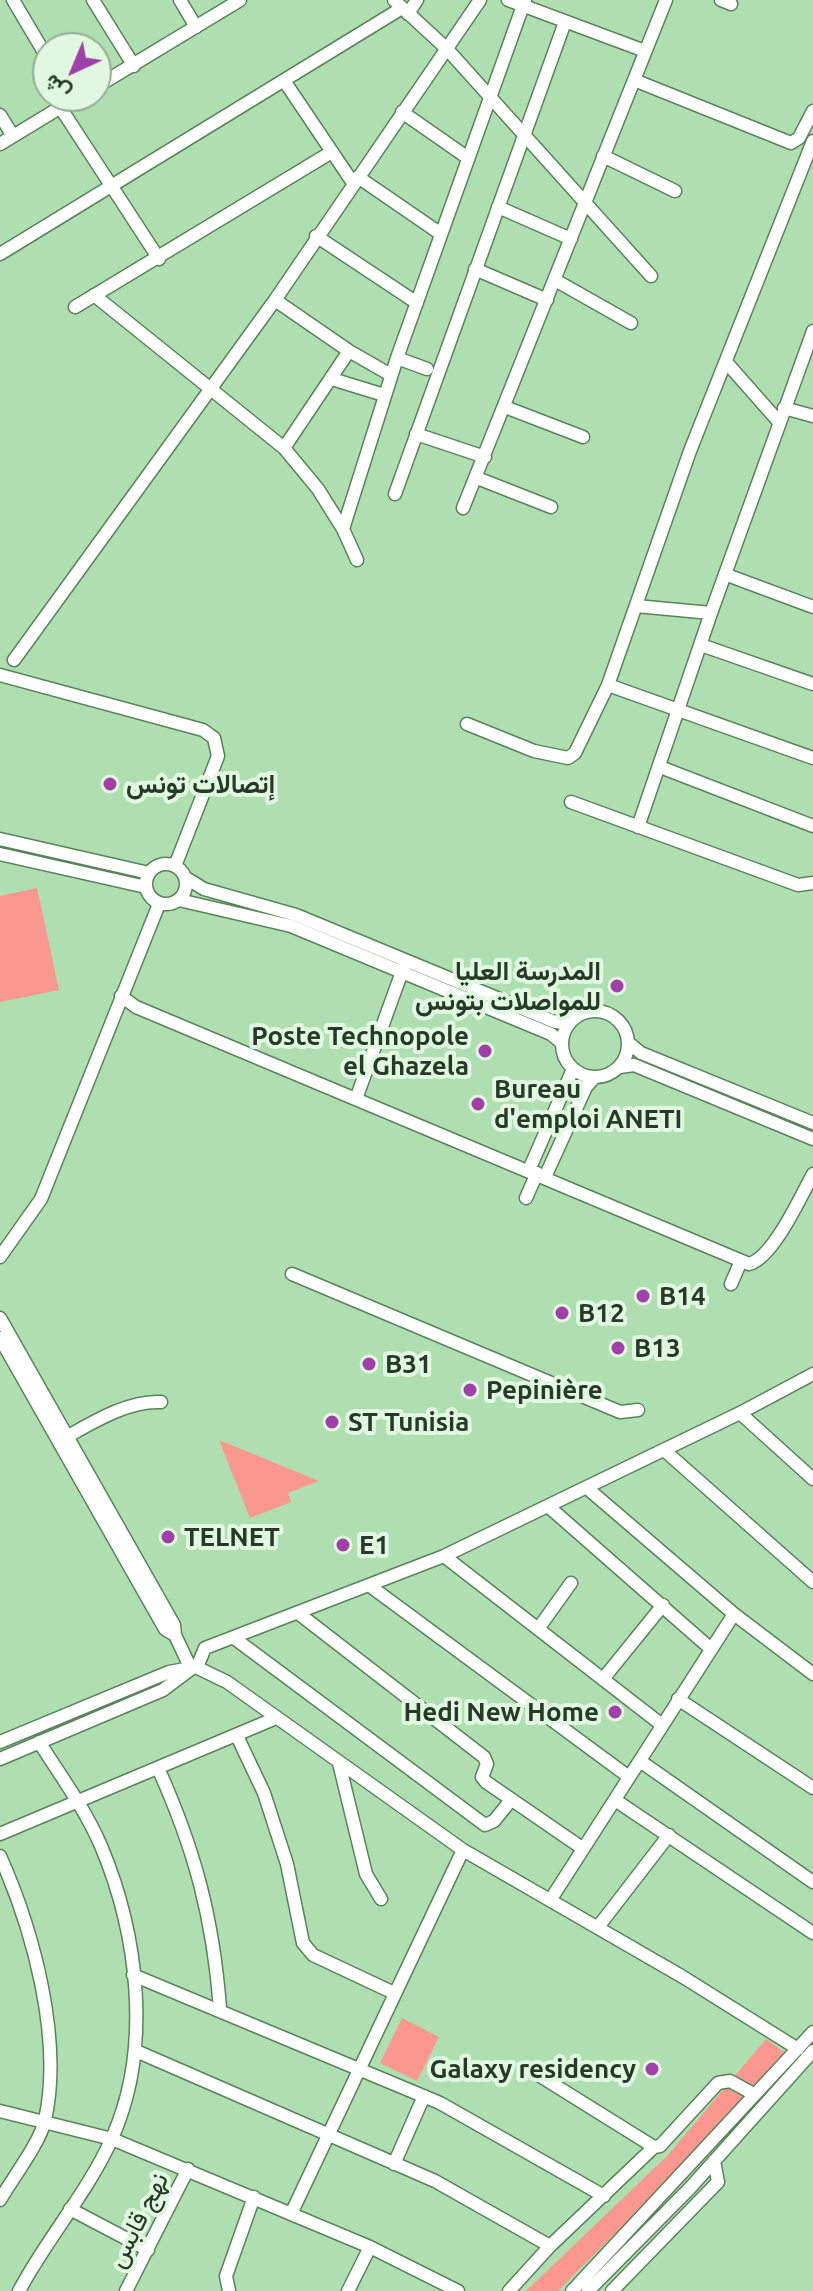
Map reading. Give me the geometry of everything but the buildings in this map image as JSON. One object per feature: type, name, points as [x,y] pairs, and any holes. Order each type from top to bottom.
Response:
[{"type":"street","points":[[13,0],[32,32]]},
{"type":"street","points":[[93,0],[134,66]]},
{"type":"street","points":[[180,0],[196,27]]},
{"type":"street","points":[[112,78],[240,0]]},
{"type":"street","points":[[0,254],[417,0]]},
{"type":"street","points":[[14,660],[275,300],[480,0]]},
{"type":"street","points":[[508,0],[524,3],[565,22],[645,51]]},
{"type":"street","points":[[463,508],[666,0]]},
{"type":"street","points":[[343,529],[384,395],[524,3]]},
{"type":"street","points":[[401,7],[447,49],[651,276]]},
{"type":"street","points":[[395,494],[565,22]]},
{"type":"street","points":[[634,80],[791,143],[799,138],[813,111]]},
{"type":"street","points":[[285,82],[330,153],[355,180],[441,234]]},
{"type":"street","points":[[0,144],[52,112]]},
{"type":"street","points":[[63,112],[159,259]]},
{"type":"street","points":[[402,112],[468,158]]},
{"type":"street","points":[[0,115],[13,136]]},
{"type":"street","points":[[467,724],[534,751],[568,758],[575,753],[608,685],[726,362],[813,141]]},
{"type":"street","points":[[75,307],[330,153]]},
{"type":"street","points":[[603,156],[675,191]]},
{"type":"street","points":[[498,207],[571,239]]},
{"type":"street","points":[[316,236],[417,303]]},
{"type":"street","points":[[475,269],[547,300]]},
{"type":"street","points":[[555,280],[631,323]]},
{"type":"street","points":[[94,295],[284,448],[318,489],[343,529],[357,560]]},
{"type":"street","points":[[275,300],[349,351],[391,375]]},
{"type":"street","points":[[638,827],[711,613],[811,339]]},
{"type":"street","points":[[284,448],[349,351]]},
{"type":"street","points":[[397,358],[427,369]]},
{"type":"street","points":[[726,362],[779,422]]},
{"type":"street","points":[[332,379],[384,395]]},
{"type":"street","points":[[505,407],[583,437]]},
{"type":"street","points":[[784,408],[813,416]]},
{"type":"street","points":[[416,434],[485,457]]},
{"type":"street","points":[[477,478],[551,507]]},
{"type":"street","points":[[727,575],[812,605]]},
{"type":"street","points":[[636,606],[711,613]]},
{"type":"street","points":[[701,645],[813,684]]},
{"type":"street","points":[[0,675],[203,730],[214,738],[218,756],[175,866]]},
{"type":"street","points":[[608,685],[813,758]]},
{"type":"street","points":[[660,767],[813,826]]},
{"type":"street","points":[[571,802],[798,885],[813,883]]},
{"type":"street","points":[[0,839],[148,880],[159,904],[41,1199],[0,1257]]},
{"type":"street","points":[[0,854],[148,880]]},
{"type":"street","points":[[148,880],[161,865],[175,866],[186,878],[204,889],[296,915],[551,1034],[562,1043]]},
{"type":"street","points":[[179,900],[185,893],[186,878]]},
{"type":"street","points":[[159,904],[179,900],[291,926],[555,1022],[569,1023]]},
{"type":"street","points":[[356,1099],[405,965]]},
{"type":"street","points":[[121,996],[136,1007],[741,1261],[753,1264],[764,1255],[813,1174]]},
{"type":"street","points":[[594,1078],[583,1076],[573,1069],[562,1043],[562,1033],[569,1023],[589,1012],[606,1013],[618,1021],[629,1043],[641,1053],[813,1123]]},
{"type":"street","points":[[620,1067],[628,1057],[629,1043]]},
{"type":"street","points":[[537,1173],[594,1078],[620,1067],[634,1065],[813,1139]]},
{"type":"street","points":[[526,1198],[573,1069]]},
{"type":"street","points":[[0,1242],[18,1230]]},
{"type":"street","points":[[731,1284],[741,1261]]},
{"type":"street","points":[[292,1274],[620,1412],[638,1410]]},
{"type":"street","points":[[0,1318],[63,1438]]},
{"type":"street","points":[[0,1338],[91,1486],[165,1629],[175,1635],[194,1668]]},
{"type":"street","points":[[0,1759],[163,1690],[194,1668],[204,1649],[444,1556],[740,1413],[813,1374]]},
{"type":"street","points":[[63,1438],[121,1410],[141,1403],[161,1402]]},
{"type":"street","points":[[740,1413],[813,1479]]},
{"type":"street","points":[[664,1450],[813,1582]]},
{"type":"street","points":[[587,1488],[734,1614],[813,1674]]},
{"type":"street","points":[[549,1507],[711,1649]]},
{"type":"street","points":[[444,1556],[662,1725]]},
{"type":"street","points":[[538,1629],[571,1583]]},
{"type":"street","points":[[370,1586],[629,1777]]},
{"type":"street","points":[[603,1679],[663,1605]]},
{"type":"street","points":[[298,1613],[484,1757],[483,1780],[582,1848]]},
{"type":"street","points":[[551,1899],[734,1614]]},
{"type":"street","points":[[234,1638],[485,1825],[494,1821],[511,1800]]},
{"type":"street","points":[[0,1742],[169,1672],[194,1668],[227,1682],[463,1850],[598,1927],[808,2056]]},
{"type":"street","points":[[678,1699],[813,1788]]},
{"type":"street","points":[[0,1834],[276,1718]]},
{"type":"street","points":[[237,1736],[264,1793],[287,1864],[303,1943],[313,1955],[394,1993]]},
{"type":"street","points":[[19,2291],[112,2139],[136,2051],[133,1975],[118,1896],[101,1846],[78,1802],[39,1742]]},
{"type":"street","points":[[640,1761],[813,1882]]},
{"type":"street","points":[[339,1763],[366,1874],[381,1899]]},
{"type":"street","points":[[158,1768],[184,1828],[205,1893],[215,1943],[220,2008]]},
{"type":"street","points":[[615,1800],[813,1933]]},
{"type":"street","points":[[598,1927],[669,1835]]},
{"type":"street","points":[[291,2214],[463,1850]]},
{"type":"street","points":[[0,1856],[30,1928],[48,2032],[45,2121],[0,2200]]},
{"type":"street","points":[[133,1975],[220,2008],[424,2096],[479,2123],[604,2196]]},
{"type":"street","points":[[588,2291],[714,2161],[808,2056],[813,2032]]},
{"type":"street","points":[[136,2051],[435,2181],[550,2246]]},
{"type":"street","points":[[572,2291],[808,2056]]},
{"type":"street","points":[[540,2076],[654,2147]]},
{"type":"street","points":[[509,2291],[550,2246],[654,2147],[660,2146],[723,2080],[750,2092]]},
{"type":"street","points":[[394,2164],[424,2096]]},
{"type":"street","points":[[0,2111],[112,2139],[370,2247],[458,2291]]},
{"type":"street","points":[[612,2291],[718,2182],[714,2161]]},
{"type":"street","name":"نهج قابس","points":[[126,2291],[188,2169]]},
{"type":"street","points":[[229,2291],[226,2276],[254,2197]]},
{"type":"street","points":[[70,2209],[148,2250]]},
{"type":"street","points":[[348,2291],[370,2247]]},
{"type":"shaded area","points":[[37,888],[59,990],[0,1002],[0,896]]},
{"type":"shaded area","points":[[219,1440],[319,1481],[288,1493],[291,1502],[250,1518]]},
{"type":"shaded area","points":[[402,2018],[439,2037],[417,2081],[380,2063]]},
{"type":"shaded area","points":[[766,2039],[784,2052],[681,2167],[558,2291],[526,2291],[668,2155]]},
{"type":"place","name":"إتصالات تونس","points":[[110,784]]},
{"type":"place","name":"المدرسة العليا للمواصلات بتونس","points":[[617,986]]},
{"type":"place","name":"Poste Technopole el Ghazela","points":[[485,1051]]},
{"type":"place","name":"Bureau d'emploi ANETI","points":[[478,1104]]},
{"type":"place","name":"B14","points":[[643,1296]]},
{"type":"place","name":"B12","points":[[562,1313]]},
{"type":"place","name":"B13","points":[[618,1348]]},
{"type":"place","name":"B31","points":[[369,1364]]},
{"type":"place","name":"Pepinière","points":[[470,1390]]},
{"type":"place","name":"ST Tunisia","points":[[332,1422]]},
{"type":"place","name":"TELNET","points":[[168,1537]]},
{"type":"place","name":"E1","points":[[343,1545]]},
{"type":"place","name":"Hedi New Home","points":[[615,1712]]},
{"type":"place","name":"Galaxy residency","points":[[652,2069]]}]
